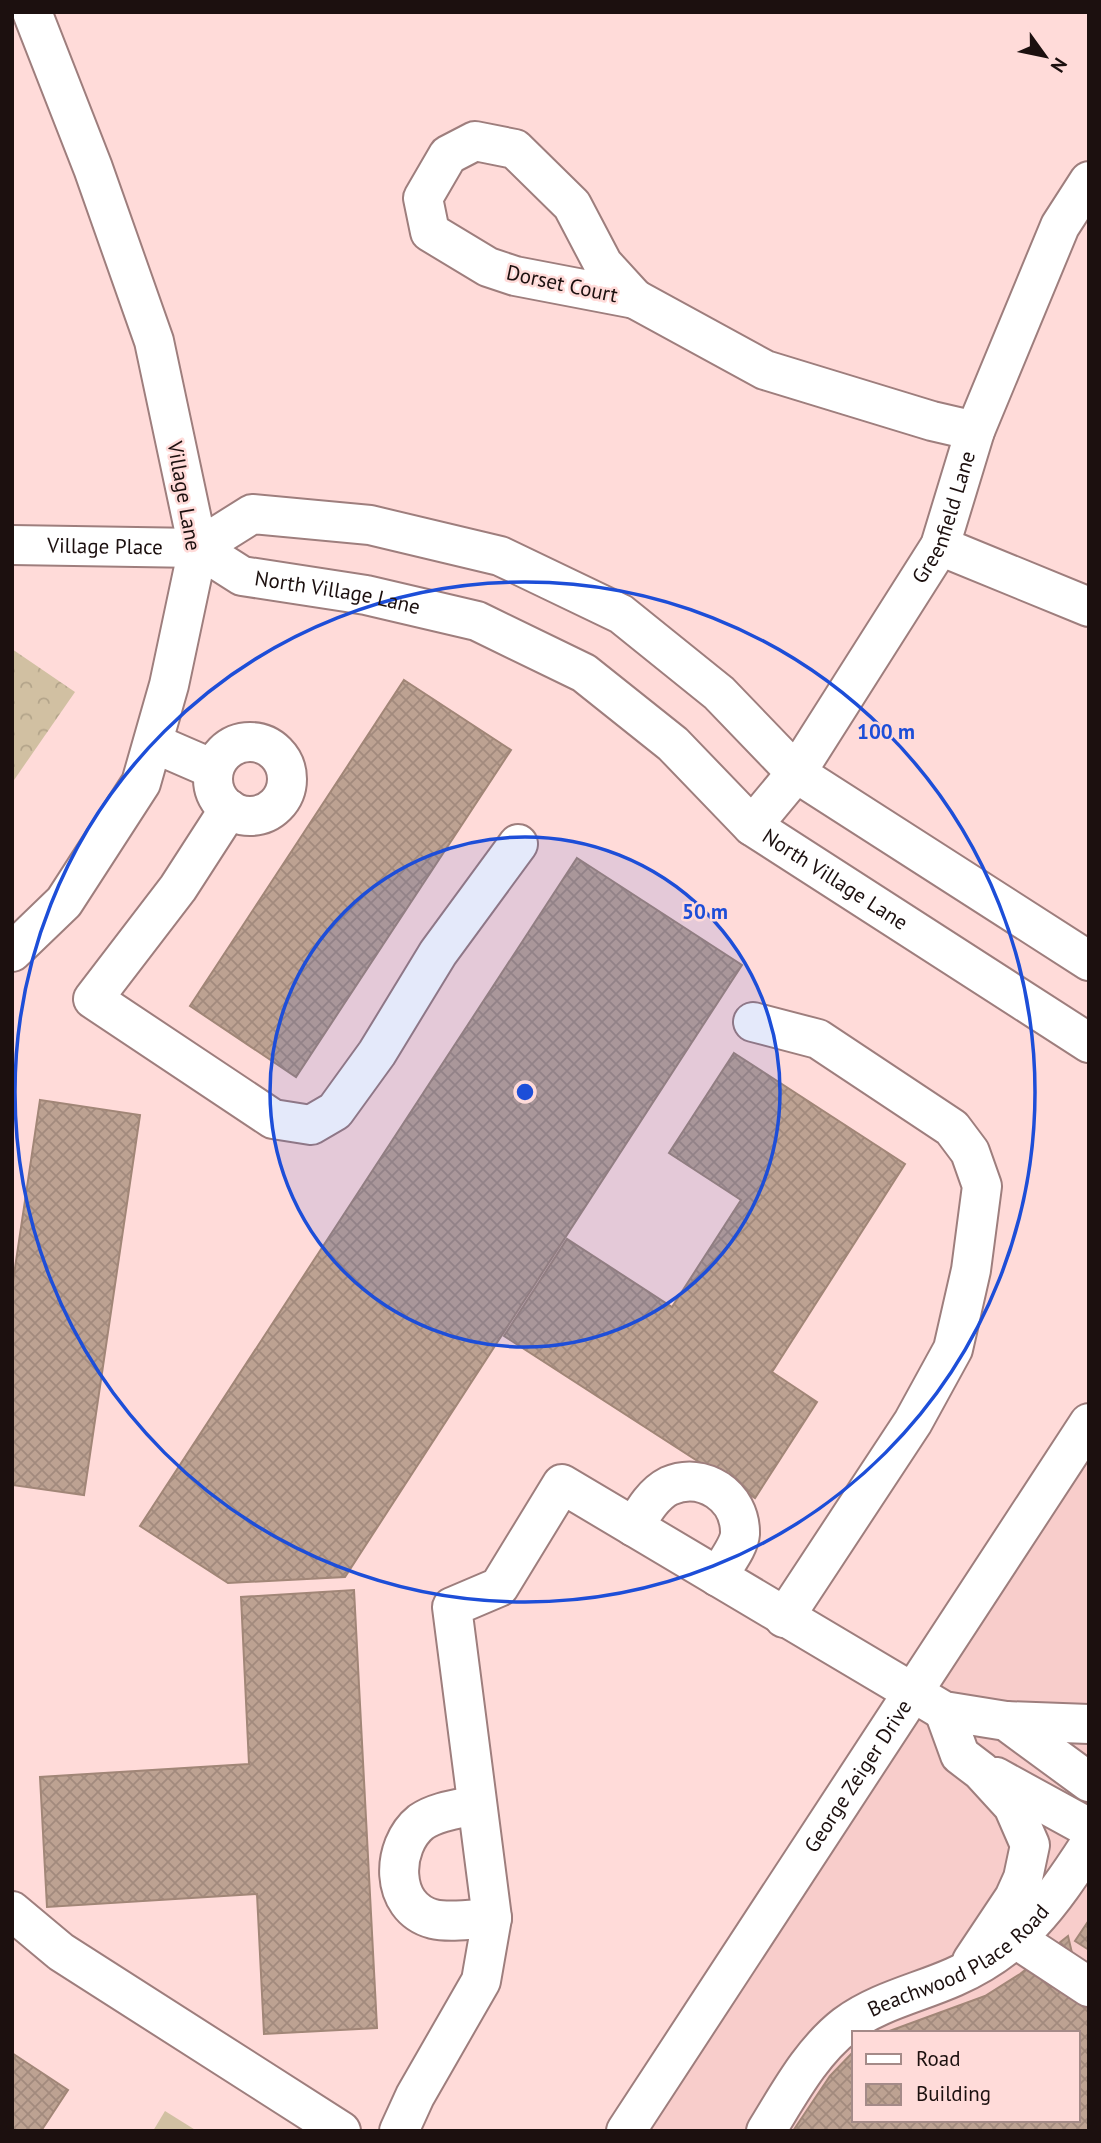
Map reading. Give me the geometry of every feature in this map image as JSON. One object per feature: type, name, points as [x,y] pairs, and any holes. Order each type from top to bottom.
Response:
[{"type":"street","name":"Village Lane","points":[[12,952],[64,902],[141,783],[169,685],[198,548],[154,341],[93,168],[32,12]]},
{"type":"street","name":"Dorset Court","points":[[635,299],[603,264],[572,205],[515,149],[475,141],[448,155],[423,198],[430,232],[488,267],[515,276],[635,299],[765,370],[932,421],[975,431]]},
{"type":"street","name":"Greenfield Lane","points":[[752,827],[796,773],[940,546],[975,431],[1060,226],[1089,181]]},
{"type":"street","points":[[198,548],[252,514],[370,525],[500,556],[621,614],[719,693],[796,773],[1089,961]]},
{"type":"street","name":"Village Place","points":[[12,545],[198,548]]},
{"type":"street","points":[[940,546],[1089,607]]},
{"type":"street","name":"North Village Lane","points":[[198,548],[242,576],[366,595],[477,621],[584,673],[673,744],[752,827],[1089,1043]]},
{"type":"street","points":[[243,742],[267,745],[282,757],[288,774],[286,794],[272,811],[254,817],[238,816],[219,802],[212,782],[213,769],[230,747],[243,742]]},
{"type":"street","points":[[153,743],[213,769]]},
{"type":"street","points":[[229,809],[170,899],[93,999],[273,1119],[311,1125],[335,1111],[377,1053],[438,953],[518,844]]},
{"type":"street","points":[[753,1022],[818,1039],[952,1128],[970,1152],[982,1186],[971,1270],[953,1349],[914,1422],[784,1618]]},
{"type":"street","name":"George Zeiger Drive","points":[[626,2131],[929,1701],[1089,1423]]},
{"type":"street","points":[[634,1527],[649,1502],[668,1487],[694,1479],[723,1492],[736,1508],[740,1536],[718,1577]]},
{"type":"street","points":[[399,2131],[415,2096],[481,1981],[492,1918],[452,1607],[499,1587],[562,1484],[784,1618],[929,1701],[1006,1721],[1072,1723],[1089,1744]]},
{"type":"street","points":[[929,1701],[971,1763],[1013,1806],[1030,1845],[1023,1878],[1014,1898],[965,1971]]},
{"type":"street","points":[[1006,1721],[1089,1782]]},
{"type":"street","points":[[971,1763],[1089,1828]]},
{"type":"street","points":[[477,1805],[424,1820],[402,1844],[398,1866],[402,1889],[414,1906],[432,1919],[492,1918]]},
{"type":"street","name":"Beachwood Place Road","points":[[766,2131],[815,2055],[846,2025],[869,2010],[965,1971],[1016,1939],[1048,1907],[1089,1845]]},
{"type":"street","points":[[12,1911],[61,1952],[341,2131]]},
{"type":"street","points":[[1016,1939],[1089,1987]]},
{"type":"shaded area","points":[[1089,1424],[1089,2131],[626,2131]]},
{"type":"green space","points":[[12,649],[75,692],[12,783]]},
{"type":"green space","points":[[165,2111],[197,2131],[153,2131]]},
{"type":"building","points":[[404,680],[511,750],[296,1077],[190,1006]]},
{"type":"building","points":[[577,858],[742,965],[345,1577],[228,1583],[140,1526]]},
{"type":"building","points":[[734,1053],[905,1164],[772,1372],[817,1402],[755,1498],[504,1336],[567,1239],[672,1307],[741,1200],[669,1153]]},
{"type":"building","points":[[40,1100],[140,1115],[84,1495],[12,1485],[12,1288]]},
{"type":"building","points":[[354,1590],[377,2028],[264,2034],[257,1894],[47,1907],[40,1777],[249,1764],[241,1597]]},
{"type":"building","points":[[1089,1920],[1089,1950],[1075,1941]]},
{"type":"building","points":[[1068,1936],[1072,1953],[1089,1965],[1089,2131],[793,2131],[830,2076],[852,2053],[852,2122],[1080,2122],[1080,2031],[889,2031],[985,1996],[1020,1974]]},
{"type":"building","points":[[12,2053],[68,2090],[41,2131],[12,2131]]}]
